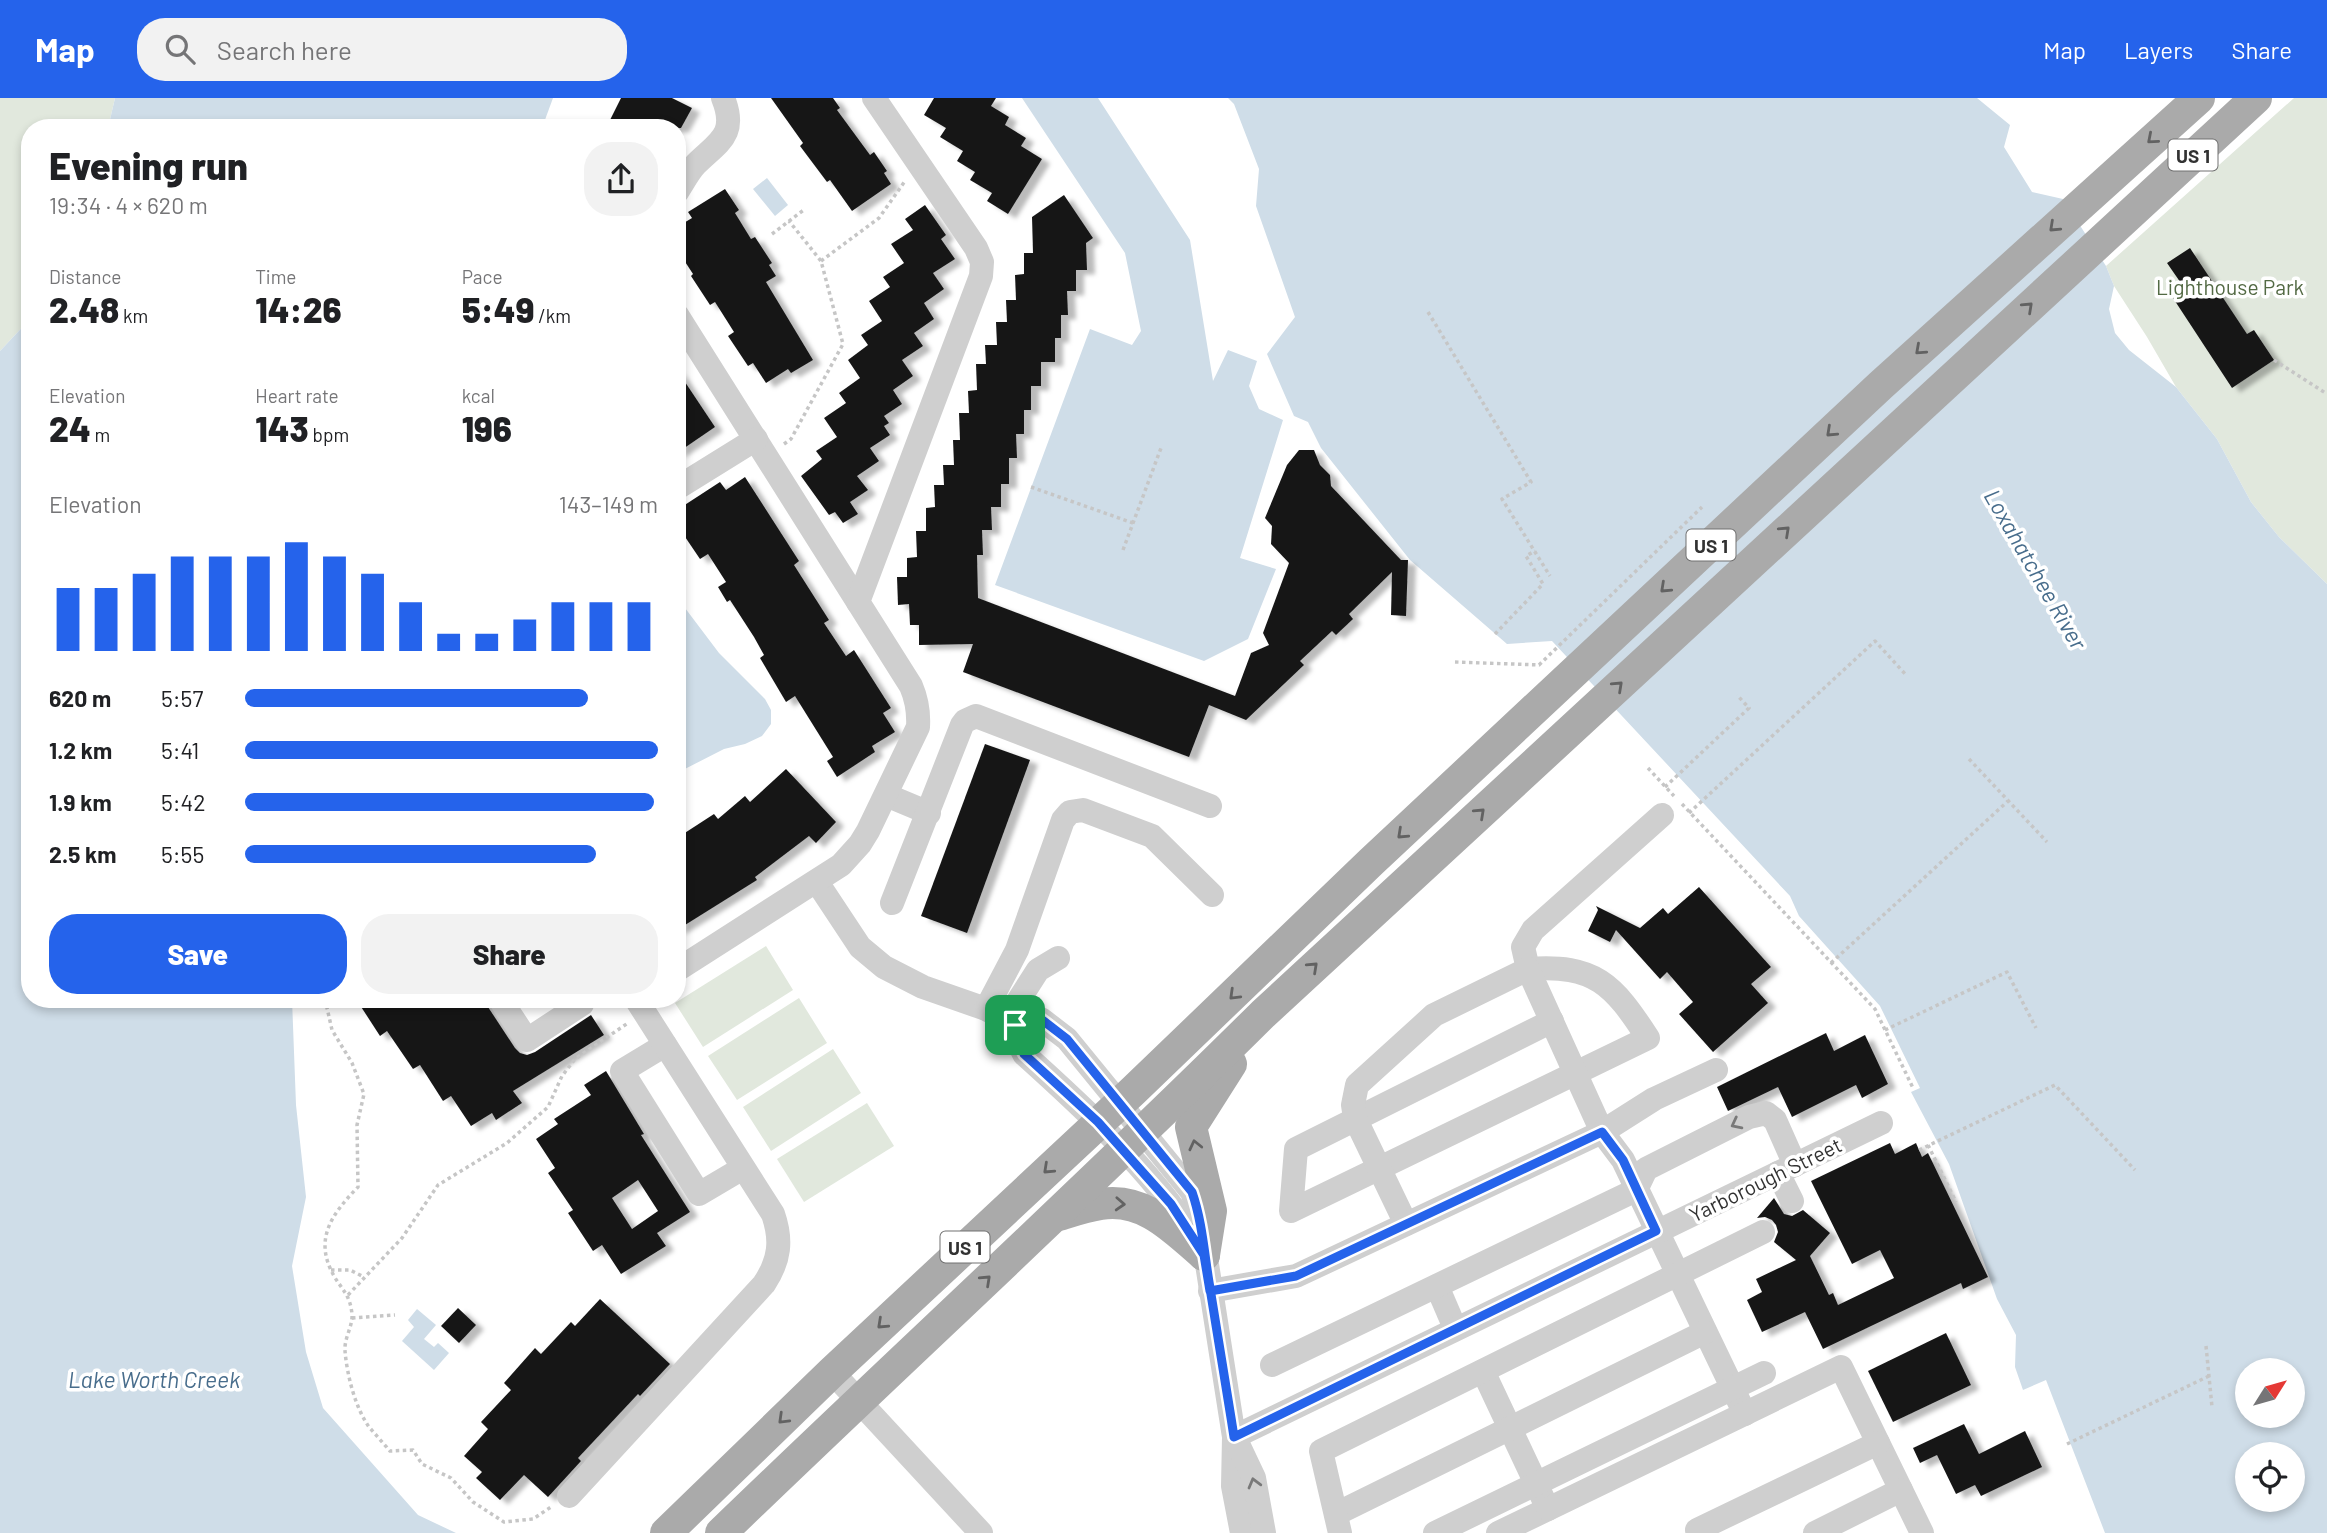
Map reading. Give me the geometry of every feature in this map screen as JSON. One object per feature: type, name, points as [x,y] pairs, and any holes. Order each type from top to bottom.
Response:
[{"type":"main road","name":"US 1","points":[[666,1533],[832,1372],[1881,385],[2199,98]]},
{"type":"main road","name":"US 1","points":[[721,1533],[1263,1014],[2256,98]]},
{"type":"main road","points":[[1204,1255],[1211,1211],[1191,1128],[1263,1014]]},
{"type":"main road","points":[[1054,1216],[1100,1204],[1117,1202],[1135,1205],[1162,1219],[1204,1255]]},
{"type":"street","points":[[686,178],[695,165],[717,147],[725,135],[728,121],[723,98]]},
{"type":"street","points":[[858,602],[981,276],[982,262],[976,248],[922,166],[874,98]]},
{"type":"street","points":[[686,329],[911,686],[919,713],[913,740],[886,795],[860,844],[841,865],[686,964]]},
{"type":"street","points":[[686,484],[761,447]]},
{"type":"street","points":[[892,903],[962,725],[965,720],[976,716],[1210,806]]},
{"type":"street","points":[[886,795],[929,813]]},
{"type":"street","points":[[1109,1112],[1024,1054],[1002,1018],[1017,950],[1063,820],[1070,812],[1083,810],[1152,836],[1212,895]]},
{"type":"street","points":[[1662,815],[1533,930],[1523,947],[1528,969],[1602,1132],[1623,1160],[1745,1414]]},
{"type":"street","points":[[817,882],[850,934],[871,958],[923,987],[1002,1018],[1041,1019],[1067,1039],[1109,1112],[1133,1141],[1204,1255],[1234,1437],[1233,1486],[1242,1533]]},
{"type":"street","points":[[1002,1018],[1038,970],[1058,958]]},
{"type":"street","points":[[1406,1224],[1379,1168],[1355,1118],[1353,1105],[1357,1084],[1434,1015],[1528,969],[1557,967],[1582,972],[1605,984],[1630,1010],[1648,1038],[1576,1072],[1379,1168],[1291,1211],[1296,1149],[1355,1118],[1552,1021]]},
{"type":"street","points":[[506,1008],[527,1040],[576,1008]]},
{"type":"street","points":[[569,1496],[765,1284],[779,1250],[778,1228],[773,1214],[642,1008]]},
{"type":"street","points":[[665,1045],[622,1071],[699,1194],[743,1168]]},
{"type":"street","points":[[1210,1291],[1296,1276],[1602,1132],[1654,1099],[1716,1070]]},
{"type":"street","points":[[1272,1365],[1636,1190],[1646,1169],[1749,1117],[1766,1113],[1775,1120],[1793,1201]]},
{"type":"street","name":"Yarborough Street","points":[[1234,1437],[1786,1169],[1851,1145],[1881,1123]]},
{"type":"street","points":[[1705,1332],[1509,1428],[1338,1523],[1321,1451],[1763,1232]]},
{"type":"street","points":[[1437,1286],[1455,1328]]},
{"type":"street","points":[[1498,1533],[1841,1367],[1922,1533]]},
{"type":"street","points":[[1483,1371],[1548,1509]]},
{"type":"street","points":[[832,1372],[981,1533]]},
{"type":"street","points":[[1435,1533],[1764,1373]]},
{"type":"street","points":[[1234,1437],[1254,1478],[1264,1533]]},
{"type":"street","points":[[1698,1533],[1697,1530],[1878,1443]]},
{"type":"street","points":[[1815,1533],[1901,1490]]},
{"type":"path","points":[[821,261],[879,218],[909,174],[922,166]]},
{"type":"path","points":[[772,234],[805,209]]},
{"type":"path","points":[[761,447],[791,439],[843,344],[821,261],[789,221]]},
{"type":"path","points":[[1428,312],[1531,482],[1502,499],[1550,576]]},
{"type":"path","points":[[2274,360],[2327,394]]},
{"type":"path","points":[[1124,550],[1161,448]]},
{"type":"path","points":[[1031,487],[1133,523]]},
{"type":"path","points":[[1455,662],[1539,665],[1702,507]]},
{"type":"path","points":[[1494,634],[1543,584],[1526,556],[1535,551]]},
{"type":"path","points":[[1689,813],[1875,641],[1907,676]]},
{"type":"path","points":[[1665,787],[1749,708],[1737,695]]},
{"type":"path","points":[[1969,759],[2047,842]]},
{"type":"path","points":[[1648,768],[1875,1009],[1913,1088]]},
{"type":"path","points":[[1832,963],[2008,801]]},
{"type":"path","points":[[1885,1030],[2007,972],[2036,1028]]},
{"type":"path","points":[[327,1008],[332,1030],[352,1063],[364,1094],[357,1125],[358,1187],[329,1222],[325,1243],[327,1261],[348,1295],[352,1318],[345,1348],[352,1390],[368,1425],[390,1451],[413,1450],[422,1464],[450,1478],[474,1503],[503,1522],[533,1519],[569,1496]]},
{"type":"path","points":[[348,1295],[402,1238],[438,1185],[508,1143],[548,1107],[562,1076],[575,1059],[630,1022],[637,1008]]},
{"type":"path","points":[[1919,1150],[2055,1085],[2135,1170]]},
{"type":"path","points":[[1928,1145],[1956,1202]]},
{"type":"path","points":[[331,1270],[350,1270],[365,1277]]},
{"type":"path","points":[[352,1318],[395,1315]]},
{"type":"path","points":[[2206,1346],[2212,1408]]},
{"type":"path","points":[[2067,1444],[2209,1376]]},
{"type":"green space","points":[[0,98],[115,98],[110,119],[21,119],[21,329],[0,351]]},
{"type":"green space","name":"Lighthouse Park","points":[[2294,98],[2327,98],[2327,584],[2279,537],[2251,502],[2217,439],[2176,387],[2114,286],[2106,266]]},
{"type":"green space","points":[[766,946],[793,990],[703,1047],[678,1008],[686,1008],[686,996]]},
{"type":"green space","points":[[799,998],[827,1043],[737,1100],[708,1056]]},
{"type":"green space","points":[[833,1049],[861,1093],[771,1151],[743,1107]]},
{"type":"green space","points":[[867,1103],[894,1146],[804,1202],[777,1159]]},
{"type":"water","points":[[115,98],[553,98],[545,119],[110,119]]},
{"type":"water","points":[[1022,98],[1098,98],[1190,240],[1213,381],[1228,350],[1257,361],[1249,386],[1259,409],[1283,420],[1240,558],[1276,569],[1248,639],[1204,661],[995,585],[1090,329],[1132,345],[1141,331],[1125,253]]},
{"type":"water","name":"Loxahatchee River","points":[[1228,98],[1977,98],[2010,125],[2004,147],[2032,192],[2063,199],[2106,266],[2114,286],[2109,309],[2115,333],[2129,350],[2176,387],[2217,439],[2251,502],[2279,537],[2327,584],[2327,1533],[2105,1533],[2046,1380],[2023,1390],[2015,1367],[2016,1335],[1997,1299],[1949,1164],[1911,1092],[1920,1088],[1880,1006],[1799,916],[1790,896],[1552,641],[1507,644],[1410,560],[1321,448],[1308,422],[1294,416],[1267,354],[1295,317],[1256,206],[1259,169],[1234,104]]},
{"type":"water","points":[[767,178],[788,205],[775,216],[753,189]]},
{"type":"water","name":"Lake Worth Creek","points":[[21,329],[21,1008],[292,1008],[296,1105],[306,1197],[292,1266],[306,1352],[323,1408],[418,1515],[456,1533],[0,1533],[0,351]]},
{"type":"water","points":[[686,609],[719,653],[765,699],[771,710],[771,724],[762,736],[724,749],[686,768]]},
{"type":"water","points":[[417,1309],[436,1325],[424,1339],[434,1347],[438,1343],[449,1353],[434,1370],[402,1341],[414,1327],[408,1320]]},
{"type":"building","points":[[621,98],[672,98],[692,108],[686,119],[610,119]]},
{"type":"building","points":[[771,98],[833,98],[840,108],[837,110],[870,155],[874,152],[887,171],[884,173],[891,184],[852,211],[830,180],[827,182],[800,146],[803,143]]},
{"type":"building","points":[[934,98],[996,98],[991,106],[1009,117],[1005,125],[1026,138],[1021,146],[1042,159],[1008,214],[987,201],[992,193],[970,180],[975,172],[957,161],[963,151],[940,137],[946,128],[924,115]]},
{"type":"building","points":[[725,189],[739,210],[735,213],[751,239],[755,237],[772,263],[769,265],[776,276],[766,282],[813,360],[791,373],[788,369],[766,383],[753,363],[748,366],[728,336],[734,332],[715,302],[710,305],[686,263],[686,222],[692,218],[688,212]]},
{"type":"building","points":[[1064,195],[1093,238],[1086,243],[1087,270],[1076,270],[1076,291],[1067,291],[1068,315],[1061,315],[1061,338],[1055,338],[1055,362],[1041,362],[1041,386],[1031,386],[1031,410],[1024,410],[1024,434],[1016,434],[1017,458],[1009,458],[1009,484],[1001,484],[1001,507],[991,507],[992,530],[982,530],[983,555],[977,555],[978,598],[1235,696],[1251,653],[1269,645],[1263,633],[1289,563],[1271,544],[1272,526],[1265,518],[1287,465],[1299,450],[1314,450],[1320,465],[1330,475],[1331,486],[1401,560],[1408,560],[1406,616],[1391,615],[1392,572],[1349,614],[1353,619],[1336,635],[1332,631],[1300,661],[1304,665],[1246,720],[1209,705],[1189,757],[963,672],[973,644],[919,645],[919,625],[910,625],[909,604],[898,605],[897,577],[907,577],[907,558],[917,557],[916,531],[926,531],[926,508],[935,507],[934,485],[944,485],[943,465],[954,465],[953,440],[960,440],[959,413],[969,413],[968,391],[977,390],[976,364],[986,364],[985,345],[997,345],[996,322],[1007,322],[1006,300],[1016,300],[1015,275],[1024,274],[1024,253],[1033,253],[1032,217]]},
{"type":"building","points":[[925,205],[946,235],[941,239],[955,259],[933,273],[944,289],[924,303],[934,319],[914,333],[923,346],[902,360],[913,376],[893,390],[902,404],[884,416],[889,423],[884,426],[890,435],[870,448],[879,461],[857,476],[868,490],[850,502],[858,514],[843,523],[835,512],[829,515],[801,476],[822,459],[816,451],[837,437],[824,418],[846,403],[839,393],[860,378],[848,360],[868,345],[861,335],[882,321],[869,301],[890,287],[883,277],[904,263],[891,244],[913,230],[905,219]]},
{"type":"building","points":[[2190,248],[2247,334],[2254,330],[2274,360],[2232,388],[2173,298],[2185,289],[2167,263]]},
{"type":"building","points":[[686,384],[715,427],[686,447]]},
{"type":"building","points":[[745,477],[799,561],[794,565],[829,620],[824,623],[846,656],[854,650],[891,708],[883,713],[895,732],[872,746],[875,752],[837,777],[827,761],[833,757],[795,696],[786,702],[760,658],[764,655],[754,637],[730,600],[727,602],[718,587],[726,582],[708,554],[700,559],[686,538],[686,504],[720,482],[726,490]]},
{"type":"building","points":[[985,744],[1030,760],[967,933],[921,916]]},
{"type":"building","points":[[786,769],[836,822],[816,843],[809,836],[755,877],[757,880],[686,924],[686,832],[714,814],[718,819],[745,796],[750,802]]},
{"type":"building","points":[[1699,887],[1771,967],[1751,984],[1768,1003],[1713,1052],[1679,1014],[1693,1002],[1667,972],[1660,979],[1616,930],[1610,942],[1588,931],[1598,910],[1596,906],[1640,928],[1663,908],[1668,914]]},
{"type":"building","points":[[362,1008],[489,1008],[515,1048],[527,1055],[591,1015],[604,1035],[513,1091],[522,1103],[496,1120],[492,1113],[471,1126],[451,1096],[443,1101],[420,1065],[413,1069],[387,1031],[380,1036]]},
{"type":"building","points":[[1826,1033],[1834,1051],[1865,1035],[1888,1084],[1862,1098],[1856,1085],[1792,1117],[1778,1087],[1728,1111],[1717,1087]]},
{"type":"building","points":[[606,1071],[644,1134],[641,1135],[690,1212],[657,1233],[666,1246],[621,1274],[602,1245],[593,1251],[568,1213],[573,1210],[548,1173],[555,1168],[536,1139],[558,1124],[554,1119],[591,1095],[584,1085]],"holes":[[[638,1180],[658,1211],[632,1229],[612,1198]]]},
{"type":"building","points":[[1890,1143],[1895,1154],[1916,1143],[1922,1157],[1928,1153],[1988,1277],[1963,1289],[1961,1283],[1823,1349],[1805,1312],[1762,1332],[1747,1300],[1762,1292],[1756,1279],[1796,1260],[1774,1242],[1778,1232],[1772,1220],[1757,1218],[1774,1198],[1784,1214],[1792,1216],[1803,1210],[1830,1233],[1810,1256],[1829,1295],[1833,1293],[1838,1305],[1894,1278],[1880,1250],[1852,1264],[1811,1181]]},
{"type":"building","points":[[600,1299],[670,1364],[578,1458],[581,1461],[548,1497],[524,1475],[500,1500],[476,1478],[482,1472],[464,1456],[488,1429],[481,1422],[511,1390],[504,1383],[535,1348],[541,1354],[571,1322],[575,1326]]},
{"type":"building","points":[[458,1308],[476,1325],[459,1343],[441,1326]]},
{"type":"building","points":[[1946,1333],[1971,1385],[1893,1422],[1868,1371]]},
{"type":"building","points":[[1964,1424],[1979,1454],[2025,1431],[2042,1467],[1981,1496],[1975,1485],[1956,1494],[1937,1455],[1920,1463],[1913,1448]]},
{"type":"route","points":[[1015,1025],[1017,1040],[1024,1054],[1098,1122],[1171,1204],[1204,1255],[1210,1291],[1296,1276],[1602,1132],[1623,1160],[1656,1231],[1234,1437],[1204,1255],[1199,1213],[1192,1192],[1067,1039],[1041,1019],[1015,1025]]}]
